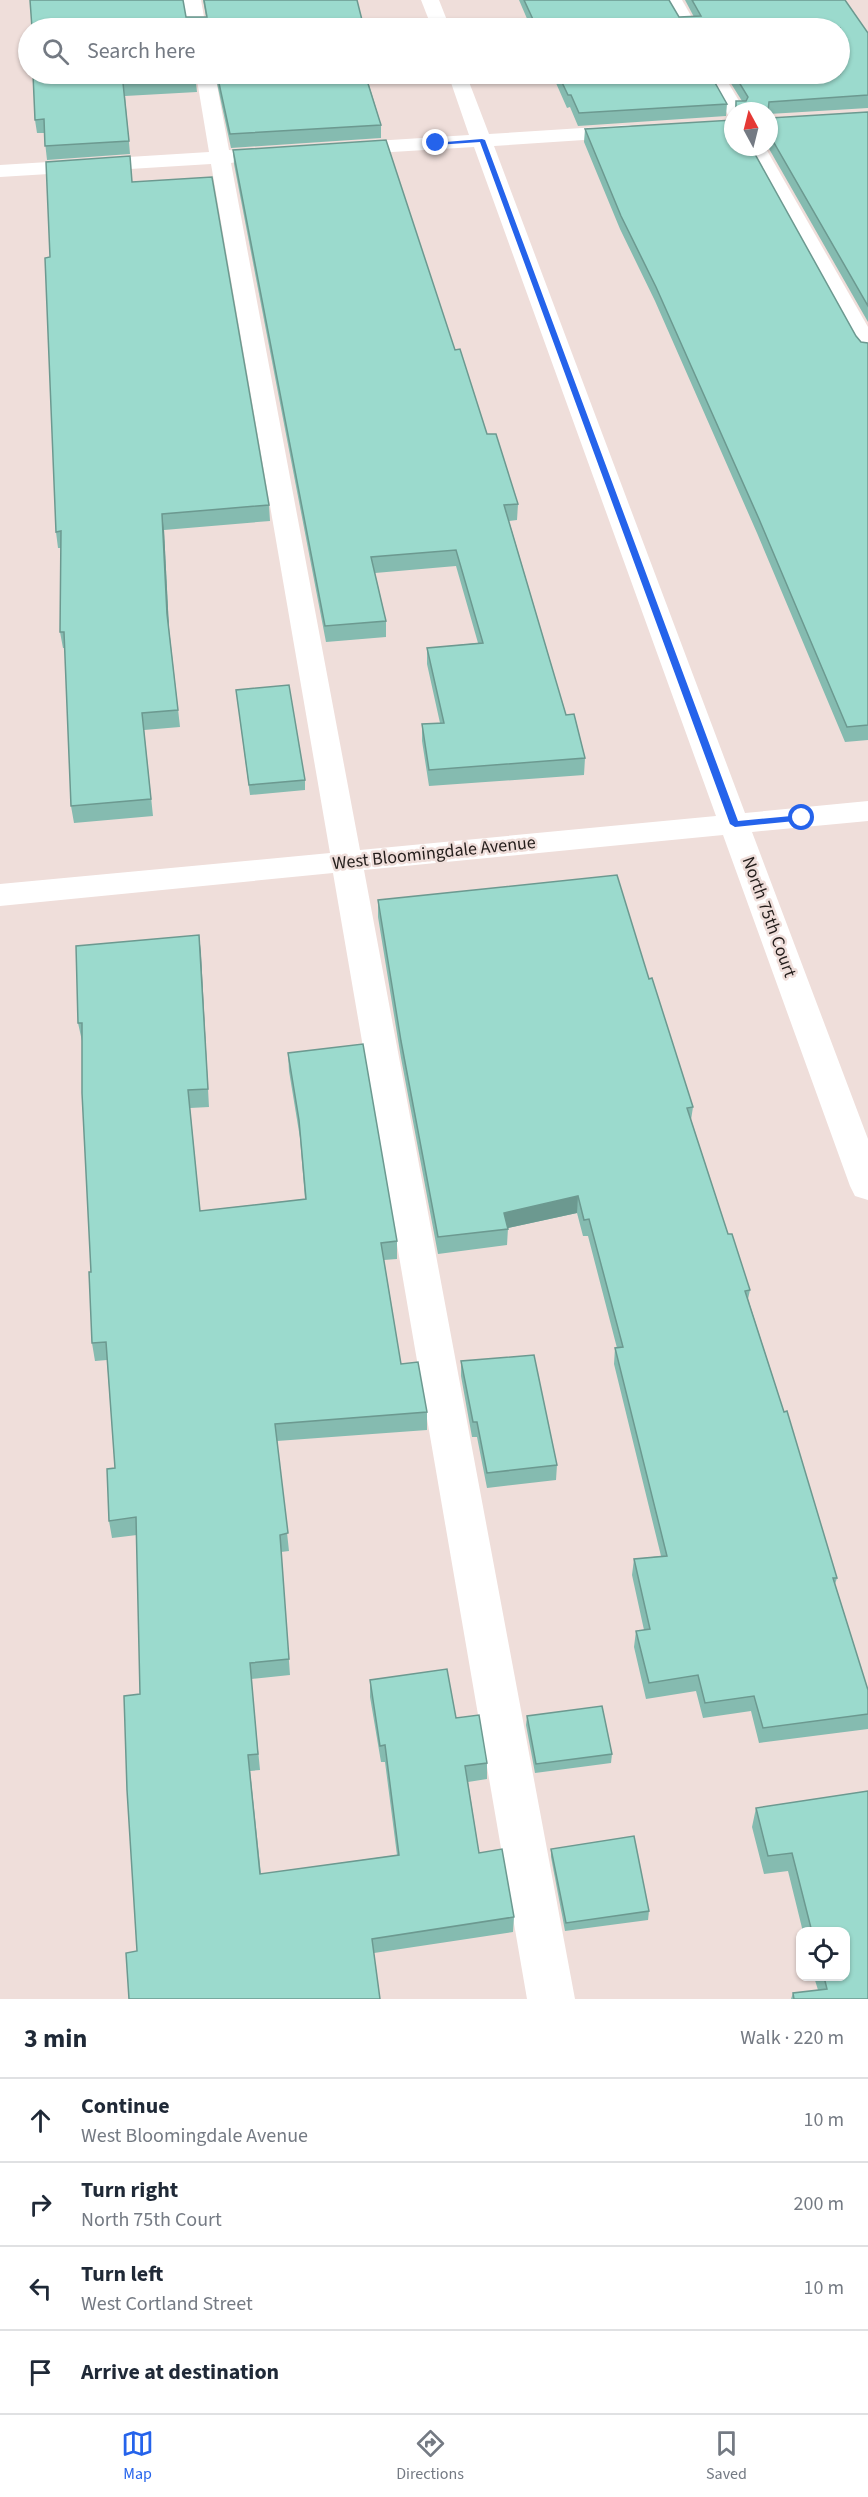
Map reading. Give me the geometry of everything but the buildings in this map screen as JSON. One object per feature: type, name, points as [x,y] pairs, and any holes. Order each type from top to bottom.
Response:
[{"type":"street","points":[[192,0],[195,18]]},
{"type":"street","points":[[430,0],[437,18]]},
{"type":"street","points":[[673,0],[683,18]]},
{"type":"street","points":[[207,84],[550,1999]]},
{"type":"street","name":"North 75th Court","points":[[461,84],[868,1186]]},
{"type":"street","points":[[717,84],[724,103]]},
{"type":"street","points":[[322,151],[653,130]]},
{"type":"street","points":[[0,171],[254,155]]},
{"type":"street","points":[[760,156],[868,348]]},
{"type":"street","name":"West Bloomingdale Avenue","points":[[0,894],[868,811]]},
{"type":"route","points":[[436,143],[482,140],[735,824],[802,818]]}]
